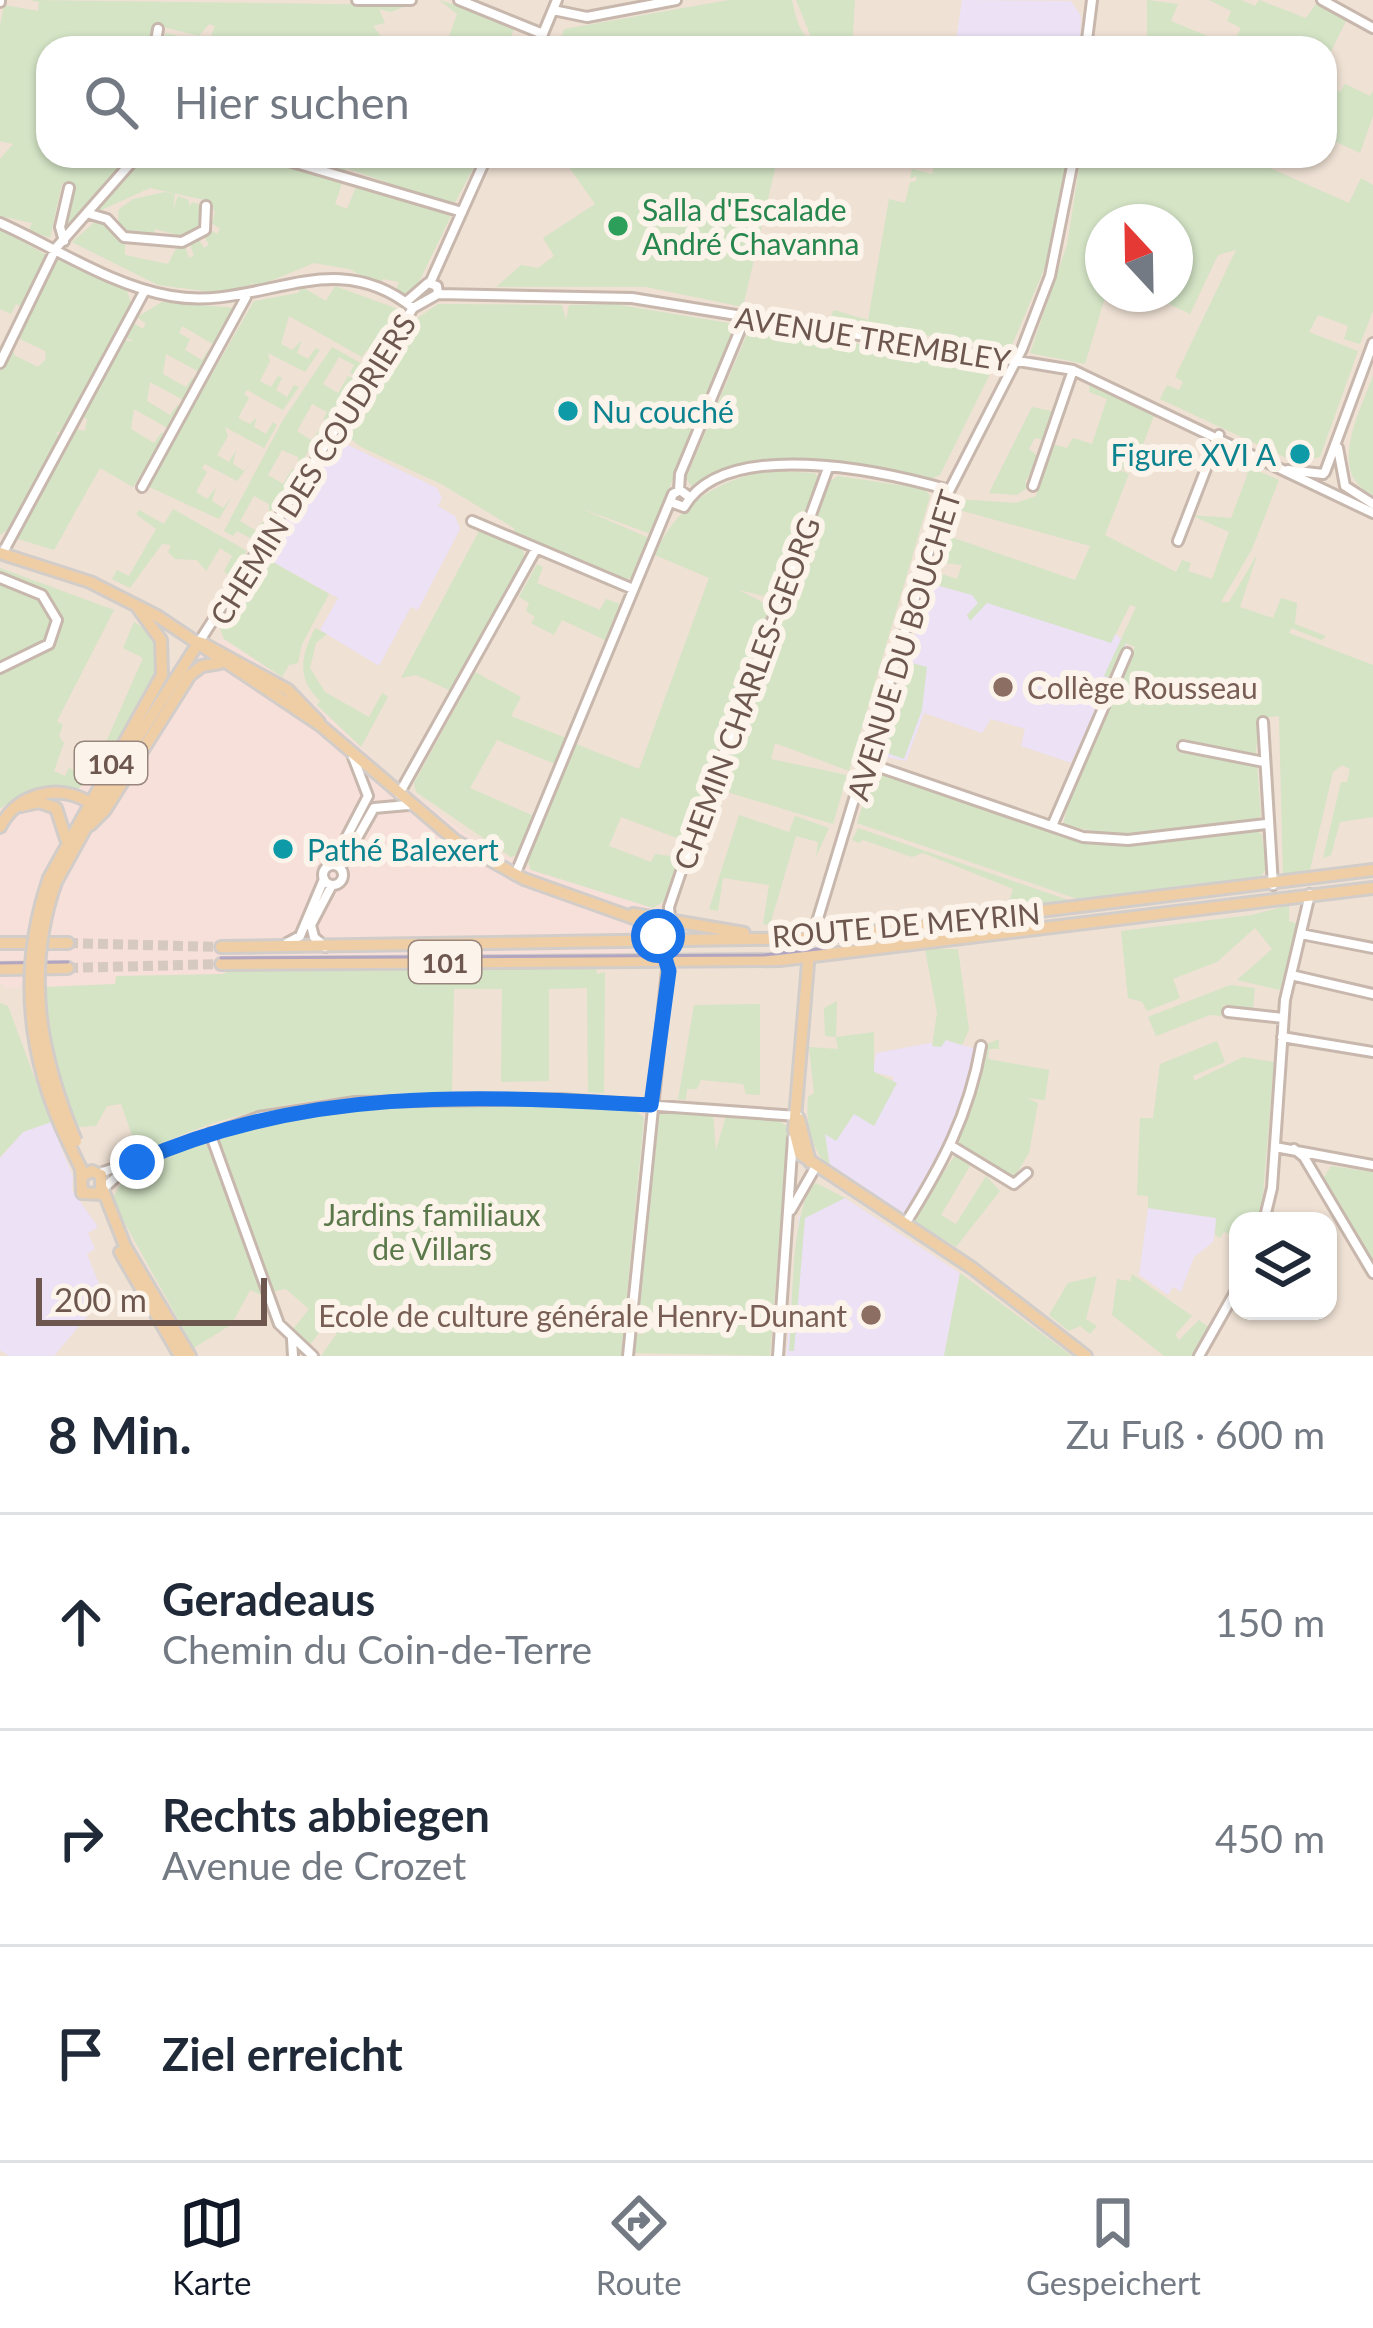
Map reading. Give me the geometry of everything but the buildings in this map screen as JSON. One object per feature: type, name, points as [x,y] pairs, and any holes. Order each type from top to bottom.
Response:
[{"type":"main road","points":[[1,554],[131,602],[288,690],[403,801],[515,875],[650,925],[668,960]]},
{"type":"main road","name":"104","points":[[74,838],[88,800],[156,689],[164,667],[163,646],[131,602]]},
{"type":"main road","points":[[199,642],[320,725]]},
{"type":"main road","name":"104","points":[[92,1174],[72,1143],[44,1079],[30,1015],[31,949],[53,880],[74,838],[199,642]]},
{"type":"main road","name":"104","points":[[74,838],[105,810],[190,675],[202,666],[225,663]]},
{"type":"main road","points":[[0,827],[30,795],[88,800]]},
{"type":"main road","points":[[8,814],[34,802],[50,805],[74,838]]},
{"type":"main road","name":"ROUTE DE MEYRIN","points":[[221,946],[812,938],[1373,870]]},
{"type":"main road","name":"ROUTE DE MEYRIN","points":[[221,964],[808,956],[1373,888]]},
{"type":"main road","points":[[623,913],[759,937]]},
{"type":"main road","points":[[812,938],[794,1130],[800,1154],[1022,1304],[1086,1356]]},
{"type":"main road","points":[[0,943],[68,943]]},
{"type":"main road","points":[[1,971],[68,968]]},
{"type":"main road","points":[[798,1116],[812,1165]]},
{"type":"main road","points":[[180,1356],[90,1197],[80,1189],[92,1174],[104,1189],[125,1246],[190,1356]]},
{"type":"main road","points":[[90,1197],[104,1189]]},
{"type":"street","points":[[357,0],[411,0]]},
{"type":"street","points":[[459,0],[543,34],[555,5],[587,16],[676,0]]},
{"type":"street","points":[[1088,36],[1092,0]]},
{"type":"street","points":[[1322,0],[1373,28]]},
{"type":"street","points":[[157,36],[158,29]]},
{"type":"street","points":[[0,363],[60,244],[127,168]]},
{"type":"street","points":[[313,168],[462,212]]},
{"type":"street","name":"CHEMIN DES COUDRIERS","points":[[425,296],[482,168]]},
{"type":"street","name":"AVENUE DU BOUCHET","points":[[812,938],[950,490],[1016,361],[1051,276],[1072,168]]},
{"type":"street","points":[[60,244],[69,188]]},
{"type":"street","points":[[90,214],[107,219],[124,237],[182,242],[205,230],[206,206]]},
{"type":"street","points":[[0,223],[60,244],[145,290],[188,299],[247,297],[323,276],[410,305],[438,294],[430,283]]},
{"type":"street","points":[[1,554],[145,290]]},
{"type":"street","name":"AVENUE TREMBLEY","points":[[438,294],[632,298],[1073,370],[1287,470],[1340,476]]},
{"type":"street","points":[[142,487],[247,297]]},
{"type":"street","name":"CHEMIN DES COUDRIERS","points":[[199,642],[410,305]]},
{"type":"street","points":[[673,503],[684,507],[680,474],[745,318]]},
{"type":"street","points":[[1373,343],[1324,477],[1373,504]]},
{"type":"street","points":[[1033,486],[1073,370]]},
{"type":"street","points":[[1178,541],[1220,435]]},
{"type":"street","points":[[1338,446],[1340,489],[1350,506],[1373,513]]},
{"type":"street","points":[[515,875],[632,590],[673,503],[683,493],[742,468],[771,463],[950,490]]},
{"type":"street","name":"CHEMIN CHARLES-GEORG","points":[[670,918],[669,907],[687,854],[828,468]]},
{"type":"street","points":[[472,521],[632,590]]},
{"type":"street","points":[[336,866],[372,810],[403,801],[536,549]]},
{"type":"street","points":[[0,578],[42,595],[57,620],[50,644],[0,668]]},
{"type":"street","points":[[1052,826],[1127,653]]},
{"type":"street","points":[[1263,722],[1273,883]]},
{"type":"street","points":[[1184,746],[1265,762]]},
{"type":"street","points":[[280,946],[300,936],[368,796],[352,755]]},
{"type":"street","points":[[867,763],[1083,837],[1128,840],[1266,824]]},
{"type":"street","points":[[328,882],[343,878],[336,866]]},
{"type":"street","points":[[326,948],[314,937],[311,925],[328,882]]},
{"type":"street","points":[[1265,1212],[1275,1147],[1283,1018],[1311,893]]},
{"type":"street","points":[[1301,934],[1373,948]]},
{"type":"street","points":[[628,1356],[668,960]]},
{"type":"street","points":[[1291,975],[1373,994]]},
{"type":"street","points":[[1228,1012],[1283,1018]]},
{"type":"street","points":[[1282,1037],[1373,1052]]},
{"type":"street","points":[[905,1224],[953,1148],[971,1098],[981,1046]]},
{"type":"street","points":[[92,1174],[131,1165],[260,1117],[356,1102],[560,1099],[798,1116]]},
{"type":"street","points":[[778,1356],[794,1130]]},
{"type":"street","points":[[211,1133],[279,1324],[314,1356]]},
{"type":"street","points":[[1275,1147],[1373,1165]]},
{"type":"street","points":[[953,1148],[1001,1180],[1014,1184],[1027,1173]]},
{"type":"street","points":[[1294,1149],[1373,1273]]},
{"type":"street","points":[[1315,1179],[1326,1157]]},
{"type":"street","points":[[104,1189],[131,1165]]},
{"type":"street","points":[[792,1169],[812,1165]]},
{"type":"street","points":[[790,1212],[812,1165]]},
{"type":"street","points":[[1199,1356],[1229,1303]]},
{"type":"street","points":[[292,1339],[293,1356]]},
{"type":"shaded area","points":[[0,0],[1373,0],[1373,1356],[0,1356]]},
{"type":"shaded area","points":[[962,0],[1071,1],[1081,16],[1080,36],[957,36]]},
{"type":"shaded area","points":[[336,439],[437,488],[442,498],[438,506],[455,516],[460,529],[418,610],[411,607],[379,666],[320,630],[338,598],[262,556]]},
{"type":"shaded area","name":"Collège Rousseau","points":[[929,583],[1115,634],[1127,643],[1071,763],[1021,746],[1025,729],[991,719],[982,733],[924,713],[906,761],[880,756]]},
{"type":"shaded area","points":[[224,639],[298,689],[395,779],[466,834],[531,870],[653,908],[640,947],[596,965],[234,968],[223,974],[116,977],[116,984],[7,988],[0,983],[0,809],[28,790],[88,784],[156,674],[166,678],[184,650]]},
{"type":"shaded area","points":[[946,1040],[976,1049],[972,1070],[949,1143],[904,1215],[831,1170],[824,1133],[854,1113],[874,1125],[894,1077],[873,1072],[876,1053]]},
{"type":"shaded area","points":[[51,1122],[73,1177],[72,1190],[98,1227],[88,1233],[95,1249],[87,1254],[104,1296],[54,1356],[9,1356],[0,1350],[0,1158],[23,1132]]},
{"type":"shaded area","name":"Ecole de culture générale Henry-Dunant","points":[[845,1198],[960,1273],[944,1356],[786,1356],[799,1216]]},
{"type":"shaded area","points":[[1148,1208],[1217,1218],[1213,1242],[1194,1257],[1181,1292],[1173,1287],[1168,1295],[1139,1275]]},
{"type":"green space","points":[[29,0],[409,5],[391,12],[379,9],[385,23],[373,26],[381,36],[211,36],[215,26],[209,24],[199,36],[156,25],[155,36],[36,36],[36,168],[123,168],[65,234],[74,187],[62,183],[50,238],[29,230],[32,223],[0,216],[0,159],[13,144],[0,141],[0,25],[4,5],[38,11],[39,2]]},
{"type":"green space","points":[[439,0],[526,27],[525,31],[514,29],[511,36],[449,36],[457,14]]},
{"type":"green space","points":[[729,0],[792,0],[807,36],[562,36],[564,29]]},
{"type":"green space","points":[[796,0],[855,0],[853,36],[811,36]]},
{"type":"green space","points":[[1147,0],[1178,4],[1171,21],[1208,36],[1147,36]]},
{"type":"green space","points":[[1209,0],[1241,0],[1255,6],[1259,0],[1306,18],[1318,1],[1346,21],[1337,39],[1237,36],[1241,28],[1227,21],[1231,11]]},
{"type":"green space","points":[[1345,84],[1370,96],[1373,91],[1373,116],[1360,153],[1337,142],[1340,92]]},
{"type":"green space","points":[[132,168],[295,168],[342,183],[335,204],[347,209],[358,182],[451,216],[413,294],[395,292],[399,282],[383,279],[379,285],[349,269],[314,263],[256,287],[252,283],[246,289],[212,292],[158,285],[72,242],[97,220],[125,242],[125,255],[168,264],[177,247],[185,246],[189,258],[194,256],[190,244],[199,240],[204,248],[209,245],[204,236],[209,229],[217,234],[220,229],[212,223],[215,213],[209,201],[150,188],[97,212]]},
{"type":"green space","points":[[318,168],[346,168],[342,176]]},
{"type":"green space","points":[[346,168],[474,168],[453,206]]},
{"type":"green space","points":[[570,168],[775,168],[743,307],[646,287],[496,287],[521,265],[538,268],[554,256],[543,238],[595,204]]},
{"type":"green space","points":[[933,168],[1065,168],[1048,260],[1010,350],[830,318],[834,310],[868,320],[889,199],[905,203],[910,182],[916,181],[916,176],[910,179],[912,169],[932,174]]},
{"type":"green space","points":[[1079,168],[1270,168],[1349,203],[1361,178],[1373,185],[1373,311],[1360,344],[1344,339],[1348,326],[1318,315],[1309,332],[1358,351],[1320,457],[1295,462],[1160,399],[1167,385],[1179,390],[1183,382],[1175,377],[1236,250],[1218,255],[1193,308],[1193,204],[1085,204],[1085,312],[1101,312],[1085,364],[1030,353],[1067,245]]},
{"type":"green space","points":[[175,194],[173,210],[178,196],[189,200],[189,206],[193,202],[204,207],[201,230],[185,237],[155,229],[153,236],[119,230],[118,210],[133,199]]},
{"type":"green space","points":[[0,229],[48,256],[22,307],[16,304],[11,314],[0,309]]},
{"type":"green space","points":[[59,257],[126,288],[132,306],[62,433],[56,432],[59,437],[9,529],[0,535],[0,371],[12,345],[14,355],[38,367],[46,359],[45,351],[16,337]]},
{"type":"green space","points":[[335,286],[406,312],[379,357],[366,351],[362,357],[289,316],[281,344],[292,350],[302,340],[297,353],[308,359],[316,348],[320,350],[305,372],[268,353],[270,361],[260,381],[271,387],[278,376],[282,378],[276,390],[287,397],[294,385],[299,387],[283,410],[247,390],[244,394],[249,398],[238,418],[250,424],[257,417],[254,427],[266,434],[273,422],[277,425],[264,448],[225,427],[228,436],[217,455],[229,462],[236,450],[233,464],[244,471],[253,460],[237,481],[205,464],[202,468],[207,472],[196,492],[207,499],[216,488],[212,501],[223,508],[232,497],[219,519],[147,486],[254,301],[298,293],[302,287],[326,301]]},
{"type":"green space","points":[[162,302],[238,308],[218,347],[182,326],[179,333],[190,339],[185,350],[202,360],[208,350],[214,354],[203,374],[166,354],[163,374],[186,387],[192,378],[198,381],[187,402],[150,382],[147,401],[170,415],[177,405],[184,407],[171,430],[134,409],[131,429],[154,443],[161,433],[168,434],[133,487],[100,468],[54,550],[15,538],[75,429],[85,431],[87,419],[81,416],[124,340],[134,342],[126,337],[133,323],[143,329],[146,324],[137,317]]},
{"type":"green space","points":[[438,304],[562,305],[566,320],[569,305],[614,304],[735,324],[651,534],[580,508],[649,538],[633,577],[625,580],[514,533],[514,528],[441,484],[361,447],[342,432],[413,321]]},
{"type":"green space","points":[[750,327],[989,364],[992,370],[940,475],[930,479],[777,458],[729,468],[691,486],[686,478]]},
{"type":"green space","points":[[332,347],[366,366],[356,376],[350,373],[354,365],[339,357],[323,384],[338,393],[348,376],[355,379],[330,421],[323,420],[327,412],[312,404],[297,431],[311,440],[324,425],[298,468],[298,457],[282,450],[268,475],[283,484],[292,469],[296,471],[269,514],[269,504],[254,496],[240,521],[255,530],[267,518],[254,540],[237,531],[233,536],[224,531],[283,420]]},
{"type":"green space","points":[[1373,375],[1373,495],[1359,485],[1349,457],[1350,440]]},
{"type":"green space","points":[[1090,382],[1155,413],[1133,471],[1109,466],[1129,474],[1105,535],[1176,572],[1182,560],[1191,563],[1188,571],[1212,579],[1229,532],[1191,515],[1231,518],[1248,473],[1214,460],[1226,446],[1246,455],[1243,464],[1279,480],[1252,549],[1221,602],[1229,602],[1257,555],[1240,607],[1273,618],[1281,598],[1297,603],[1295,624],[1326,636],[1322,640],[1291,628],[1289,633],[1373,665],[1373,817],[1340,822],[1331,855],[1323,858],[1341,782],[1347,782],[1350,769],[1342,765],[1333,772],[1309,874],[1283,877],[1279,716],[1260,718],[1255,757],[1190,744],[1186,739],[1176,743],[1181,754],[1189,750],[1257,765],[1261,815],[1255,821],[1119,836],[1063,825],[1072,786],[1135,647],[1126,643],[1110,678],[1104,676],[1136,607],[1130,605],[1111,643],[987,603],[970,621],[967,615],[978,603],[972,595],[929,583],[935,572],[957,579],[962,565],[935,562],[942,534],[1075,580],[1090,546],[952,508],[956,499],[1016,503],[1036,496],[1053,444],[1067,448],[1073,438],[1092,444],[1107,399],[1089,392]]},
{"type":"green space","points":[[1032,407],[1056,412],[1046,424],[1052,427],[1047,441],[1035,438],[1029,449],[1040,458],[1025,482],[1031,485],[1017,495],[989,493]]},
{"type":"green space","points":[[768,471],[815,473],[819,479],[775,599],[739,590],[772,607],[685,841],[621,817],[609,846],[651,862],[655,854],[679,857],[664,901],[653,908],[531,870],[528,861],[576,744],[639,769],[709,578],[655,555],[663,538],[686,509],[715,488]]},
{"type":"green space","points":[[838,476],[925,489],[930,496],[849,771],[775,743],[771,759],[847,775],[833,824],[717,789],[830,481]]},
{"type":"green space","points":[[173,509],[247,551],[224,592],[228,575],[224,571],[232,556],[220,548],[206,571],[197,560],[175,559],[168,552],[171,545],[162,544],[130,588],[112,579],[117,570],[129,576],[156,529],[136,514],[139,510],[164,524]]},
{"type":"green space","points":[[479,531],[522,549],[525,557],[451,691],[416,675],[401,678]]},
{"type":"green space","points":[[262,556],[329,594],[302,644],[298,663],[289,665],[282,677],[224,639],[220,629]]},
{"type":"green space","points":[[537,564],[543,567],[537,583],[600,610],[606,599],[620,604],[605,640],[562,620],[554,635],[531,623],[535,617],[526,611],[529,603],[519,597]]},
{"type":"green space","points":[[0,568],[114,610],[57,721],[63,725],[59,736],[64,743],[54,771],[65,776],[69,768],[86,776],[92,769],[98,772],[77,790],[28,790],[0,809]]},
{"type":"green space","points":[[134,622],[149,635],[156,649],[156,665],[144,699],[115,745],[106,742],[143,658],[123,648]]},
{"type":"green space","points":[[315,628],[327,634],[316,643],[310,668],[325,692],[369,717],[382,693],[388,697],[361,747],[317,705],[320,701],[307,684],[304,657]]},
{"type":"green space","points":[[908,662],[927,667],[922,710],[904,759],[881,751]]},
{"type":"green space","points":[[475,672],[521,697],[511,716],[566,738],[555,764],[497,740],[470,788],[534,816],[518,854],[511,857],[416,792],[414,783]]},
{"type":"green space","points":[[880,772],[1051,831],[1108,844],[1256,830],[1262,835],[1266,868],[1260,879],[1086,902],[857,823],[872,775]]},
{"type":"green space","points":[[739,815],[789,832],[795,816],[829,828],[816,857],[818,842],[796,836],[770,925],[763,924],[769,885],[723,878],[718,911],[709,909]]},
{"type":"green space","points":[[858,828],[1077,903],[1007,907],[1013,889],[923,853],[912,857],[863,840],[859,843],[852,840]]},
{"type":"green space","points":[[1289,905],[1289,921],[1298,924],[1280,990],[1237,980],[1272,949],[1255,928],[1217,962],[1173,979],[1180,998],[1147,1011],[1142,1002],[1128,998],[1121,931],[1252,915]]},
{"type":"green space","points":[[925,949],[958,949],[969,1030],[962,1045],[946,1040],[941,1047],[932,1046],[937,1013]]},
{"type":"green space","points":[[596,965],[597,974],[605,972],[604,1093],[588,1092],[587,988],[549,989],[549,1081],[501,1082],[502,989],[454,989],[452,1092],[292,1104],[214,1123],[139,1155],[121,1104],[107,1106],[96,1126],[78,1127],[55,1061],[45,987],[115,984],[116,976],[223,974],[234,968]]},
{"type":"green space","points":[[1230,985],[1255,988],[1253,1009],[1224,1005],[1221,1016],[1210,1015],[1156,1036],[1148,1017]]},
{"type":"green space","points":[[837,1001],[836,1037],[825,1036],[824,1008]]},
{"type":"green space","points":[[0,1003],[8,1006],[51,1122],[23,1132],[0,1157]]},
{"type":"green space","points":[[760,1004],[760,1095],[746,1094],[743,1084],[701,1080],[697,1089],[687,1089],[686,1100],[678,1099],[694,1005]]},
{"type":"green space","points":[[874,1032],[874,1072],[897,1083],[874,1126],[854,1114],[836,1141],[825,1134],[830,1168],[818,1153],[809,1126],[808,1097],[814,1093],[809,1047],[838,1049],[836,1037]]},
{"type":"green space","points":[[999,1039],[999,1049],[989,1049],[988,1059],[1049,1070],[1045,1100],[1027,1098],[1038,1103],[1029,1153],[1012,1181],[958,1143],[985,1045]]},
{"type":"green space","points":[[1217,1041],[1225,1062],[1193,1076],[1194,1081],[1243,1057],[1274,1062],[1260,1212],[1229,1212],[1229,1234],[1224,1232],[1220,1238],[1215,1235],[1216,1218],[1148,1208],[1148,1196],[1137,1195],[1140,1118],[1153,1118],[1160,1064]]},
{"type":"green space","name":"Jardins familiaux de Villars","points":[[358,1108],[636,1110],[644,1118],[621,1356],[321,1356],[337,1333],[326,1324],[309,1346],[291,1332],[309,1309],[286,1289],[274,1291],[220,1142],[222,1134],[239,1127]]},
{"type":"green space","points":[[660,1110],[713,1115],[716,1150],[726,1116],[778,1120],[788,1127],[770,1356],[633,1353],[635,1334],[645,1334],[636,1325]]},
{"type":"green space","points":[[205,1140],[263,1296],[250,1290],[232,1324],[194,1348],[112,1200],[121,1183],[144,1171],[143,1167]]},
{"type":"green space","points":[[955,1155],[970,1166],[941,1215],[956,1224],[986,1176],[1000,1191],[956,1247],[912,1220]]},
{"type":"green space","points":[[1331,1166],[1373,1172],[1373,1262],[1323,1179]]},
{"type":"green space","points":[[816,1183],[845,1198],[805,1218],[794,1351],[789,1351],[797,1235],[801,1213]]},
{"type":"green space","points":[[960,1273],[1072,1356],[944,1356]]},
{"type":"green space","points":[[1132,1274],[1192,1316],[1175,1335],[1179,1340],[1199,1320],[1210,1328],[1194,1356],[1164,1356],[1112,1315],[1117,1279],[1130,1281]]},
{"type":"green space","points":[[1097,1276],[1086,1319],[1097,1326],[1090,1334],[1080,1326],[1069,1331],[1049,1315],[1068,1283]]},
{"type":"tunnel","points":[[68,943],[221,947]]},
{"type":"tunnel","points":[[68,968],[221,964]]},
{"type":"tram line","points":[[221,958],[764,955],[827,948]]},
{"type":"tram line","points":[[0,963],[68,962]]},
{"type":"place","name":"Salla d'Escalade André Chavanna","points":[[618,226]]},
{"type":"place","name":"Nu couché","points":[[568,411]]},
{"type":"place","name":"Figure XVI A","points":[[1300,454]]},
{"type":"place","name":"Collège Rousseau","points":[[1003,687]]},
{"type":"place","name":"Pathé Balexert","points":[[283,849]]},
{"type":"place","name":"Ecole de culture générale Henry-Dunant","points":[[871,1315]]},
{"type":"route","points":[[137,1162],[239,1123],[322,1105],[560,1099],[651,1105],[669,971],[658,936]]}]
